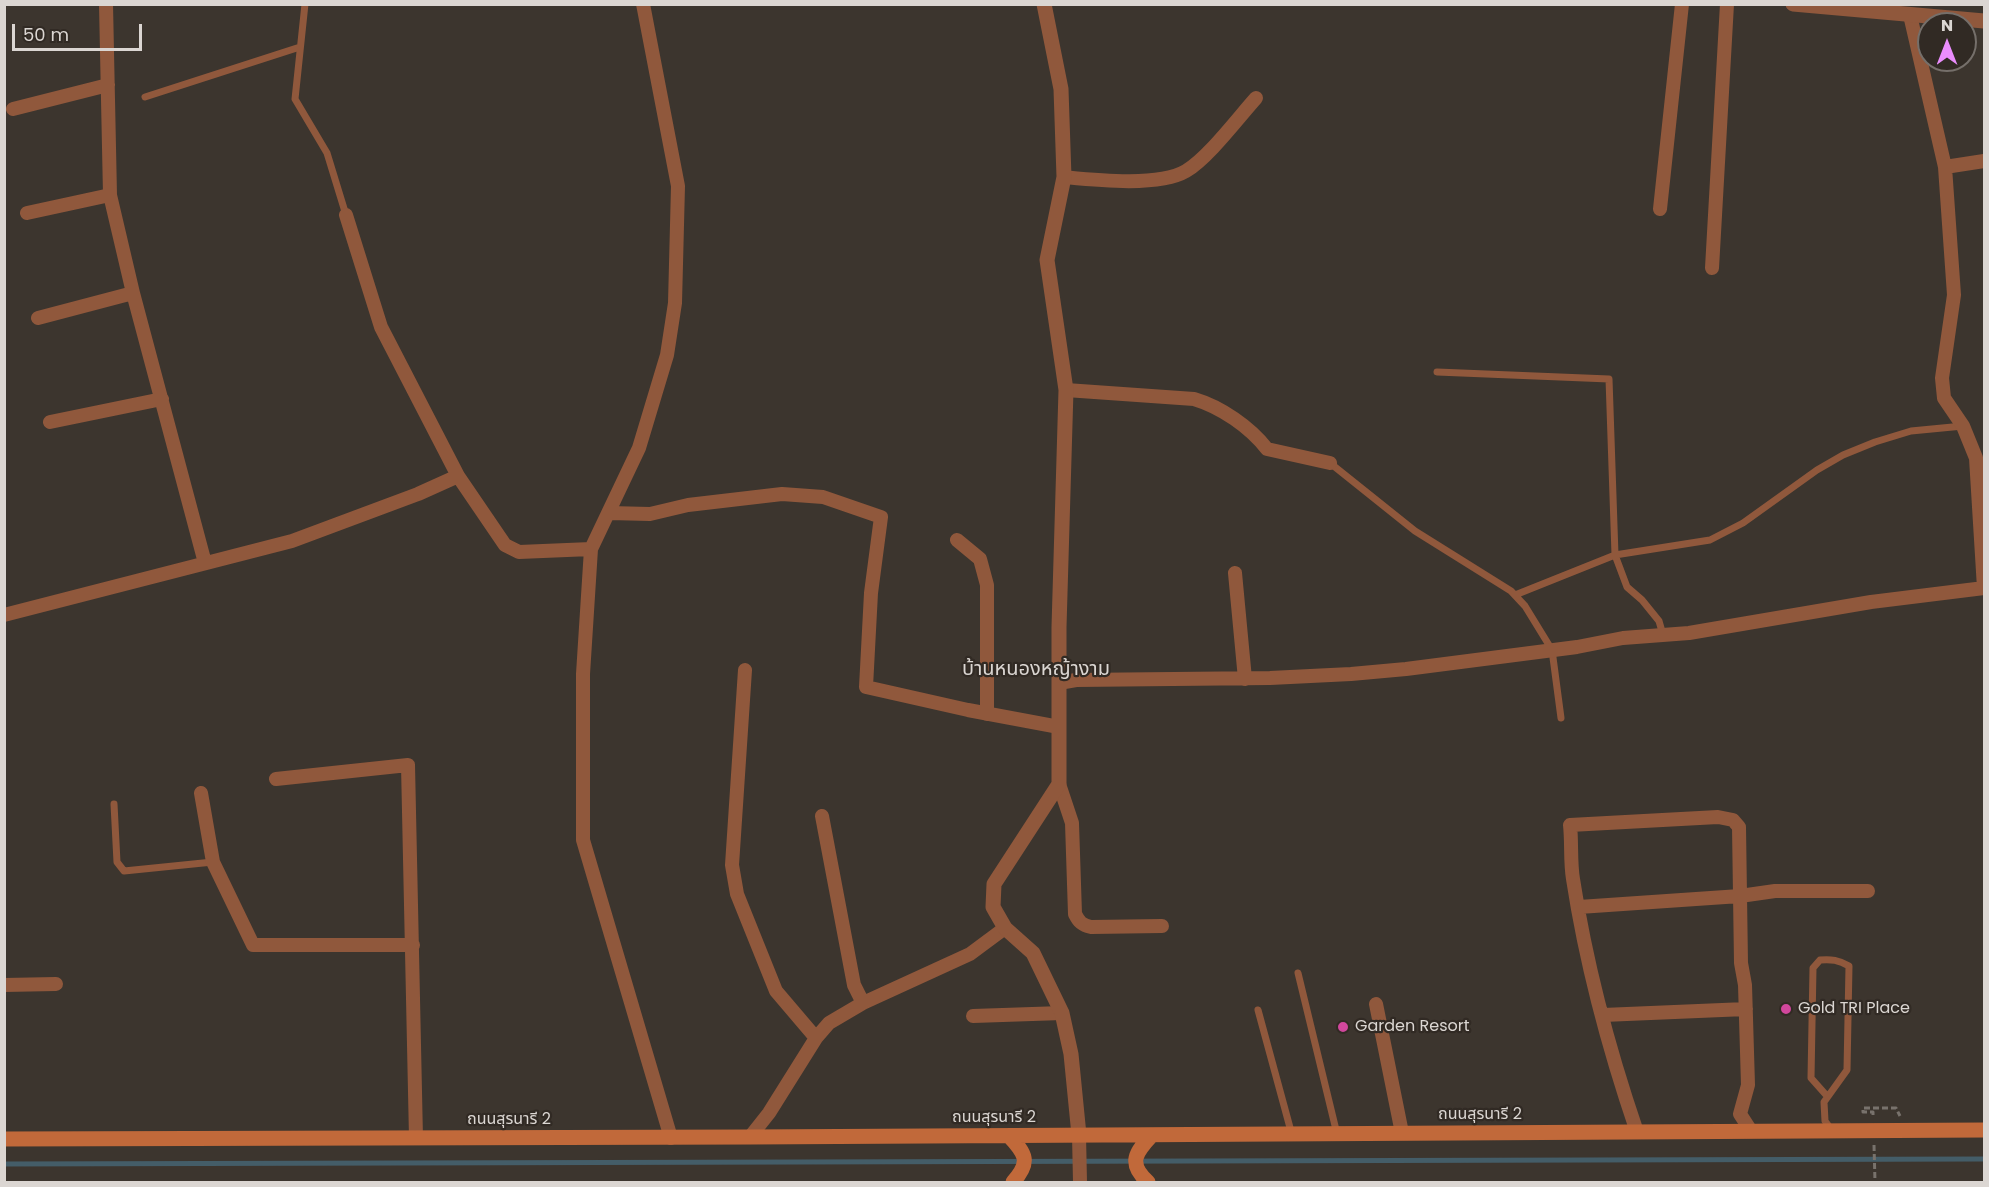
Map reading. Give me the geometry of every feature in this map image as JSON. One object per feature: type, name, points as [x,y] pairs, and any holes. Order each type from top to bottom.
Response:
[{"type":"main road","name":"ถนนสุรนารี 2","points":[[4,1139],[1009,1136],[1079,1141],[1152,1135],[1984,1130]]},
{"type":"main road","points":[[1144,1179],[1136,1165],[1136,1155],[1152,1135]]},
{"type":"main road","points":[[1009,1136],[1020,1148],[1025,1162],[1016,1179]]},
{"type":"street","points":[[106,4],[110,195],[205,563]]},
{"type":"street","points":[[643,4],[678,186],[675,303],[667,355],[639,448],[591,549],[583,674],[583,840],[671,1138]]},
{"type":"street","points":[[1044,4],[1060,89],[1064,177],[1047,260],[1066,390],[1059,627],[1059,784],[1072,823],[1078,920],[1083,925],[1091,927],[1162,926]]},
{"type":"street","points":[[1660,209],[1682,4]]},
{"type":"street","points":[[1712,268],[1726,4]]},
{"type":"street","points":[[1793,4],[1891,9],[1910,15],[1984,21]]},
{"type":"street","points":[[1059,683],[1076,680],[1245,679],[1351,674],[1552,650],[1623,638],[1689,633],[1871,602],[1984,588],[1976,458],[1963,426],[1944,399],[1942,378],[1954,295],[1945,167],[1910,15]]},
{"type":"street","points":[[13,109],[108,85]]},
{"type":"street","points":[[1064,177],[1116,181],[1179,175],[1189,170],[1201,159],[1256,98]]},
{"type":"street","points":[[1945,167],[1984,161]]},
{"type":"street","points":[[27,213],[110,195]]},
{"type":"street","points":[[346,215],[381,327],[458,476],[505,545],[519,552],[591,549]]},
{"type":"street","points":[[39,318],[134,293]]},
{"type":"street","points":[[1066,390],[1194,399],[1228,416],[1256,435],[1267,449],[1330,463]]},
{"type":"street","points":[[50,422],[162,399]]},
{"type":"street","points":[[4,615],[292,541],[418,494],[458,476]]},
{"type":"street","points":[[609,513],[650,514],[688,505],[782,494],[823,497],[881,517],[871,593],[866,687],[987,714],[1059,727]]},
{"type":"street","points":[[957,540],[980,559],[987,585],[987,714]]},
{"type":"street","points":[[1234,573],[1245,679]]},
{"type":"street","points":[[745,670],[732,865],[736,894],[776,991],[816,1038]]},
{"type":"street","points":[[276,779],[408,765],[416,1138]]},
{"type":"street","points":[[1059,784],[994,885],[993,907],[1005,928],[1033,953],[1062,1013],[1071,1054],[1080,1178]]},
{"type":"street","points":[[201,793],[213,862],[254,945],[412,945]]},
{"type":"street","points":[[822,816],[854,985],[863,1003]]},
{"type":"street","points":[[1637,1132],[1620,1083],[1582,928],[1573,878],[1570,825],[1718,817],[1733,820],[1739,827],[1741,963],[1745,984],[1748,1084],[1740,1114],[1751,1131]]},
{"type":"street","points":[[1579,907],[1740,896],[1775,891],[1868,891]]},
{"type":"street","points":[[750,1137],[769,1113],[816,1038],[829,1023],[863,1003],[969,954],[1005,928]]},
{"type":"street","points":[[4,985],[56,984]]},
{"type":"street","points":[[1376,1004],[1402,1133]]},
{"type":"street","points":[[1603,1015],[1746,1009]]},
{"type":"street","points":[[974,1016],[1062,1013]]},
{"type":"lane","points":[[304,4],[295,99],[327,153],[346,215]]},
{"type":"lane","points":[[145,97],[300,47]]},
{"type":"lane","points":[[1437,372],[1609,379],[1615,555],[1627,587],[1642,600],[1659,621],[1663,635]]},
{"type":"lane","points":[[1515,595],[1615,555],[1710,540],[1743,523],[1817,470],[1844,455],[1911,431],[1963,426]]},
{"type":"lane","points":[[1330,463],[1415,531],[1511,591],[1525,606],[1552,650],[1561,718]]},
{"type":"lane","points":[[114,804],[117,862],[124,871],[213,862]]},
{"type":"lane","points":[[1827,1096],[1811,1078],[1811,1067],[1813,968],[1820,960],[1829,959],[1849,966],[1847,1070],[1824,1102],[1825,1121],[1833,1131]]},
{"type":"lane","points":[[1298,973],[1337,1134]]},
{"type":"lane","points":[[1258,1010],[1292,1135]]},
{"type":"path","points":[[1873,1112],[1863,1112],[1863,1108],[1896,1108]]},
{"type":"waterway","points":[[4,1164],[1984,1159]]},
{"type":"place","name":"Gold TRI Place","points":[[1786,1009]]},
{"type":"place","name":"Garden Resort","points":[[1343,1027]]},
{"type":"district","name":"บ้านหนองหญ้างาม","points":[[1036,670]]}]
